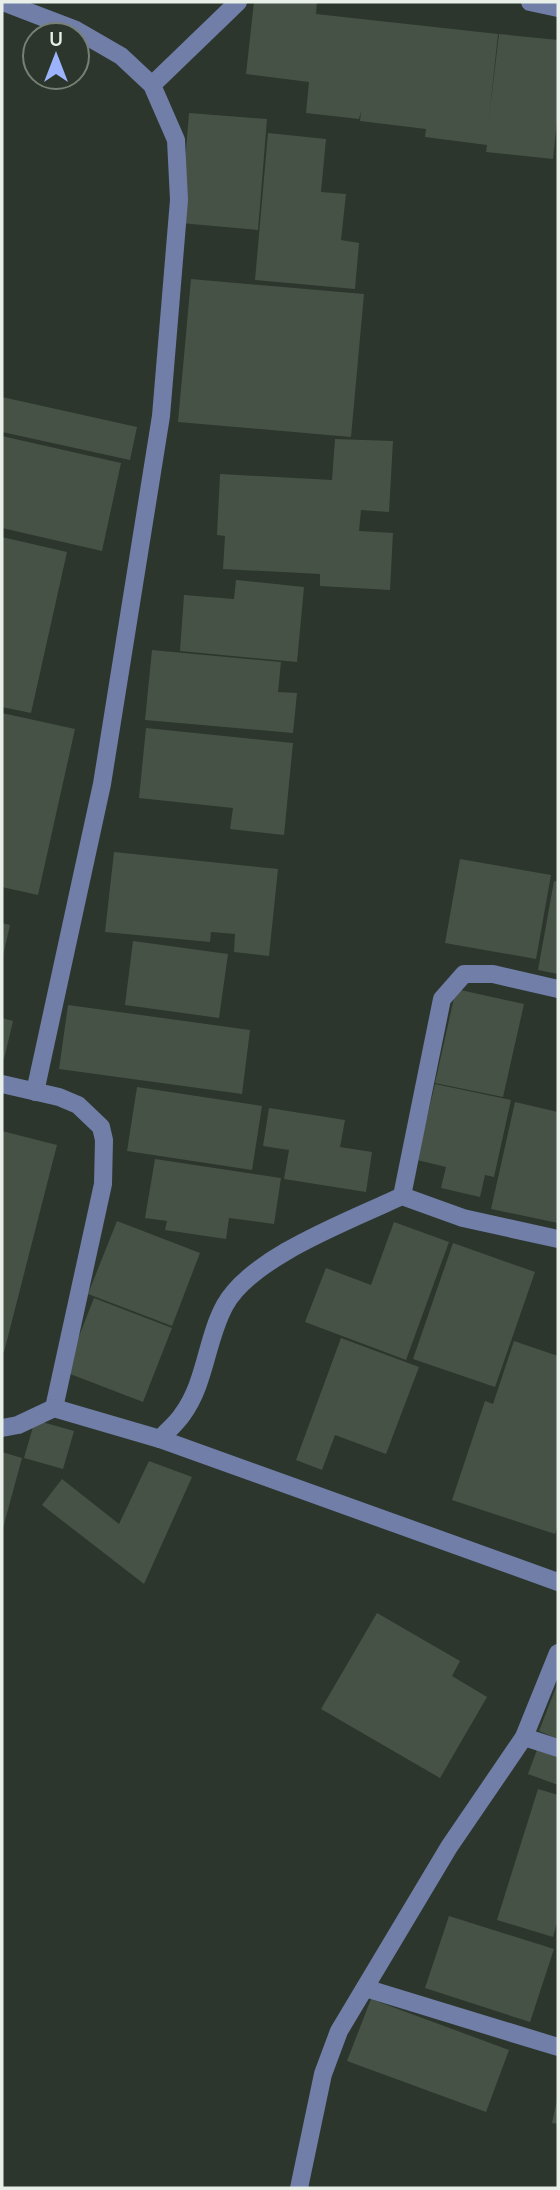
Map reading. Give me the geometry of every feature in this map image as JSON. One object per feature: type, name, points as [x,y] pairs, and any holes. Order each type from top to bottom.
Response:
[{"type":"street","points":[[3,2],[76,30],[121,56],[152,85],[176,140],[179,200],[161,416],[102,784],[35,1092]]},
{"type":"street","points":[[152,85],[238,2]]},
{"type":"street","points":[[530,2],[558,8]]},
{"type":"street","points":[[402,1196],[442,999],[464,974],[493,974],[558,989]]},
{"type":"street","points":[[2,1084],[59,1097],[92,1115],[101,1127],[106,1162],[54,1408]]},
{"type":"street","points":[[160,1438],[183,1415],[197,1384],[225,1304],[250,1275],[302,1243],[402,1196],[463,1218],[558,1240]]},
{"type":"street","points":[[2,1428],[18,1425],[38,1413],[54,1408],[160,1438],[554,1580]]},
{"type":"street","points":[[299,2188],[323,2074],[340,2031],[449,1847],[524,1737],[558,1653]]},
{"type":"street","points":[[524,1737],[558,1748]]},
{"type":"street","points":[[365,1988],[558,2047]]},
{"type":"building","points":[[254,2],[317,2],[316,14],[498,34],[489,118],[499,34],[558,40],[558,111],[553,159],[486,152],[487,145],[425,137],[426,129],[360,121],[361,111],[359,119],[306,113],[309,82],[246,74]]},
{"type":"building","points":[[189,113],[267,119],[258,230],[180,223]]},
{"type":"building","points":[[268,133],[326,139],[321,192],[346,194],[341,240],[359,243],[355,289],[255,280]]},
{"type":"building","points":[[191,279],[364,294],[351,437],[178,422]]},
{"type":"building","points":[[2,397],[137,427],[130,460],[2,432]]},
{"type":"building","points":[[2,436],[121,463],[102,551],[2,528]]},
{"type":"building","points":[[335,439],[393,441],[389,512],[361,510],[359,531],[393,533],[390,590],[320,586],[320,574],[223,569],[225,536],[217,535],[220,474],[332,480]]},
{"type":"building","points":[[2,537],[67,552],[31,713],[2,707]]},
{"type":"building","points":[[236,580],[304,587],[297,662],[180,651],[184,595],[234,599]]},
{"type":"building","points":[[152,650],[281,662],[278,692],[297,693],[293,733],[145,720]]},
{"type":"building","points":[[2,713],[75,729],[38,895],[2,887]]},
{"type":"building","points":[[146,728],[293,743],[284,835],[230,829],[233,808],[139,798]]},
{"type":"building","points":[[114,852],[278,869],[269,956],[234,952],[235,934],[211,932],[210,942],[105,932]]},
{"type":"building","points":[[460,859],[551,875],[536,959],[445,943]]},
{"type":"building","points":[[554,881],[558,882],[558,974],[538,970]]},
{"type":"building","points":[[2,923],[10,925],[3,956],[2,956]]},
{"type":"building","points":[[133,941],[228,954],[219,1018],[125,1005]]},
{"type":"building","points":[[456,989],[524,1004],[503,1097],[435,1083]]},
{"type":"building","points":[[68,1005],[250,1030],[242,1094],[59,1069]]},
{"type":"building","points":[[2,1018],[13,1021],[4,1059],[2,1058]]},
{"type":"building","points":[[435,1084],[511,1100],[494,1177],[485,1175],[480,1197],[441,1188],[446,1167],[417,1160]]},
{"type":"building","points":[[137,1087],[262,1106],[252,1170],[127,1151]]},
{"type":"building","points":[[515,1102],[558,1112],[558,1223],[491,1209]]},
{"type":"building","points":[[269,1108],[345,1120],[340,1147],[372,1152],[366,1192],[284,1179],[289,1150],[263,1146]]},
{"type":"building","points":[[2,1131],[57,1145],[4,1352],[2,1352]]},
{"type":"building","points":[[155,1159],[281,1178],[274,1224],[229,1218],[226,1239],[165,1230],[167,1221],[145,1218]]},
{"type":"building","points":[[117,1221],[200,1253],[172,1326],[88,1294]]},
{"type":"building","points":[[394,1222],[449,1242],[406,1360],[305,1322],[326,1268],[371,1285]]},
{"type":"building","points":[[453,1243],[535,1272],[495,1387],[413,1359]]},
{"type":"building","points":[[94,1298],[172,1328],[143,1402],[65,1372]]},
{"type":"building","points":[[341,1338],[419,1367],[386,1454],[335,1435],[322,1470],[296,1460]]},
{"type":"building","points":[[514,1341],[558,1356],[558,1525],[555,1534],[452,1500],[485,1401],[493,1404]]},
{"type":"building","points":[[35,1420],[74,1431],[63,1469],[24,1458]]},
{"type":"building","points":[[2,1452],[22,1458],[3,1528],[2,1528]]},
{"type":"building","points":[[149,1461],[192,1477],[144,1584],[42,1505],[62,1479],[119,1524]]},
{"type":"building","points":[[377,1613],[460,1661],[452,1676],[487,1697],[440,1778],[321,1709]]},
{"type":"building","points":[[558,1682],[558,1739],[539,1731]]},
{"type":"building","points":[[538,1747],[558,1755],[558,1785],[528,1774]]},
{"type":"building","points":[[538,1789],[558,1795],[558,1919],[553,1937],[497,1920]]},
{"type":"building","points":[[449,1916],[554,1949],[530,2022],[425,1988]]},
{"type":"building","points":[[371,1999],[509,2050],[486,2112],[347,2061]]},
{"type":"building","points":[[558,2100],[558,2124],[552,2123]]}]
